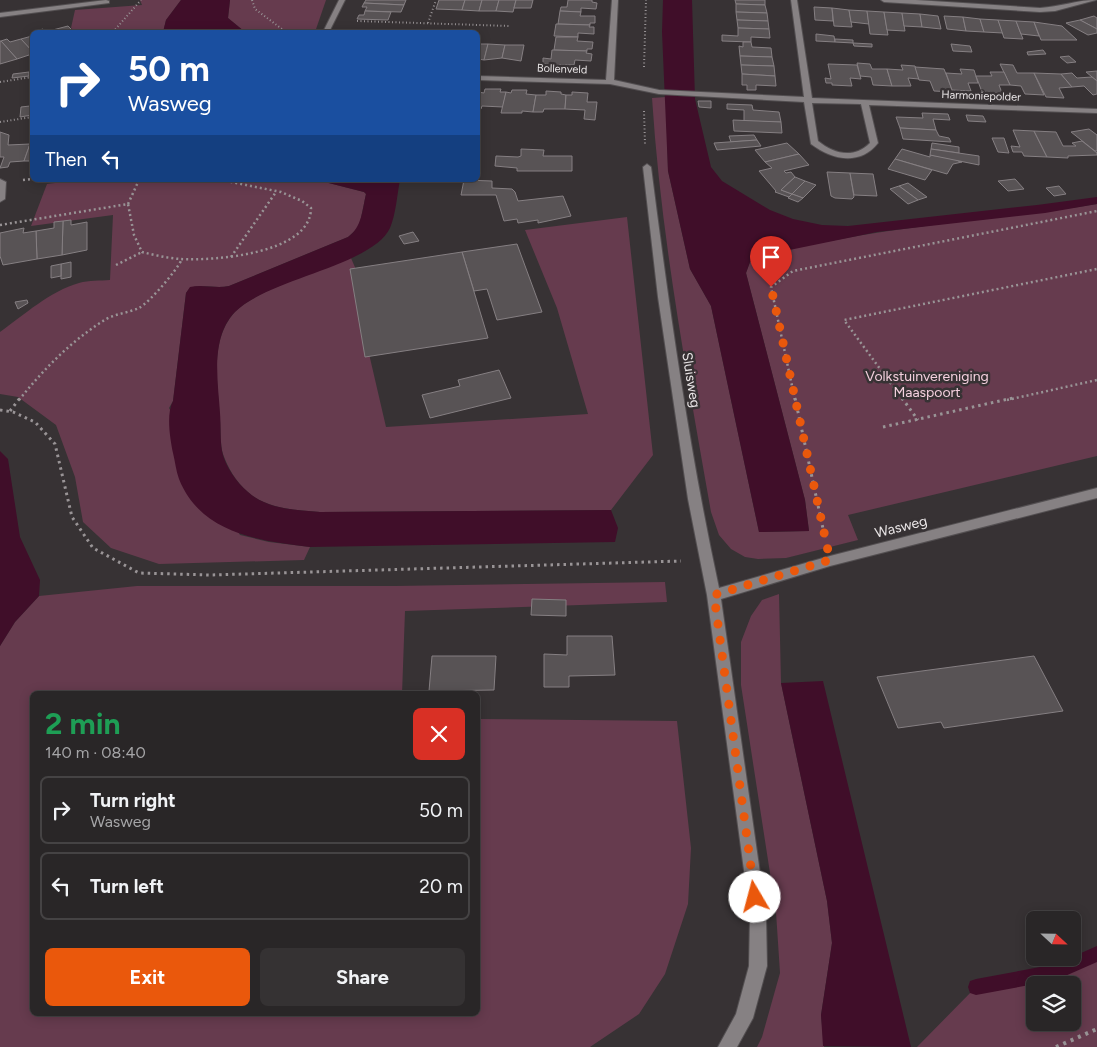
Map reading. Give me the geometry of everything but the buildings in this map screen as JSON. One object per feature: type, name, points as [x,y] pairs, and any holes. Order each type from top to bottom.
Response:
[{"type":"street","points":[[327,30],[342,0]]},
{"type":"street","points":[[610,82],[616,0]]},
{"type":"street","points":[[794,0],[814,142],[823,150],[838,155],[856,156],[868,152],[874,144],[865,103]]},
{"type":"street","points":[[884,0],[1040,10],[1055,9],[1093,0]]},
{"type":"street","points":[[0,16],[106,2]]},
{"type":"street","name":"Bollenveld","points":[[480,78],[610,82],[644,89]]},
{"type":"street","name":"Harmoniepolder","points":[[644,89],[659,92],[865,103],[1097,111]]},
{"type":"street","name":"Sluisweg","points":[[647,167],[663,297],[694,499],[714,595],[758,916],[758,966],[744,1018],[727,1047]]},
{"type":"street","points":[[0,182],[2,182],[0,199]]},
{"type":"street","name":"Wasweg","points":[[714,595],[830,560],[1097,493]]},
{"type":"path","points":[[115,30],[130,15],[141,0]]},
{"type":"path","points":[[252,0],[256,9],[283,30]]},
{"type":"path","points":[[428,23],[436,0]]},
{"type":"path","points":[[332,20],[509,26]]},
{"type":"path","points":[[0,82],[30,77]]},
{"type":"path","points":[[0,122],[30,117]]},
{"type":"path","points":[[138,182],[128,204],[136,244],[142,252]]},
{"type":"path","points":[[116,265],[142,252],[182,259],[231,257],[256,252],[277,245],[300,232],[310,221],[311,208],[305,201],[276,192],[228,182]]},
{"type":"path","points":[[231,257],[276,192]]},
{"type":"path","points":[[0,225],[128,204]]},
{"type":"path","points":[[830,560],[771,287],[793,271],[1097,211]]},
{"type":"path","points":[[9,412],[44,369],[105,319],[141,307],[177,270],[182,259]]},
{"type":"path","points":[[918,420],[844,320],[1097,269]]},
{"type":"path","points":[[883,427],[1097,380]]},
{"type":"path","points":[[0,410],[35,422],[45,431],[55,444],[72,517],[93,548],[139,573],[210,575],[707,560]]},
{"type":"path","points":[[1056,1047],[1097,1029]]},
{"type":"green space","points":[[140,0],[181,0],[166,20],[164,30],[74,30],[71,28],[75,10],[142,5]]},
{"type":"green space","points":[[230,0],[326,0],[316,30],[243,30],[228,18]]},
{"type":"green space","name":"Volkstuinvereniging Maaspoort","points":[[666,97],[668,171],[690,269],[711,306],[759,532],[809,531],[805,500],[746,273],[750,262],[772,253],[873,233],[1097,204],[1097,456],[848,515],[858,540],[786,558],[758,559],[745,557],[731,549],[719,535],[711,512],[668,254],[652,98]]},
{"type":"green space","points":[[63,182],[325,182],[366,194],[359,227],[348,237],[229,286],[195,287],[190,288],[186,293],[173,401],[169,408],[240,535],[269,542],[310,547],[304,560],[159,564],[111,548],[83,522],[75,477],[56,425],[18,397],[0,394],[0,332],[38,304],[68,287],[83,282],[110,280],[113,215],[31,226],[47,184]]},
{"type":"green space","points":[[627,217],[653,455],[611,510],[320,512],[282,508],[263,502],[248,492],[233,474],[222,450],[217,378],[218,350],[226,324],[234,313],[256,297],[351,258],[357,272],[370,358],[386,427],[588,414],[557,308],[525,230]]},
{"type":"green space","points":[[665,582],[667,602],[405,611],[402,691],[30,691],[30,1016],[480,1016],[480,719],[677,721],[691,848],[688,904],[665,974],[639,1014],[590,1047],[0,1047],[0,646],[15,622],[39,596],[137,586],[395,586]]},
{"type":"green space","points":[[779,594],[781,683],[827,901],[832,943],[821,1015],[824,1047],[757,1047],[762,1037],[780,973],[776,912],[741,685],[741,642],[751,616],[762,600]]},
{"type":"green space","points":[[1097,954],[1097,1047],[917,1047],[976,987],[1026,978],[1026,1031],[1081,1031],[1081,976],[1035,976],[1056,972],[1070,966],[1081,966],[1081,961]]},
{"type":"shaded area","points":[[181,0],[230,0],[228,18],[243,30],[164,30],[166,20]]},
{"type":"shaded area","points":[[663,0],[692,0],[695,99],[711,167],[722,181],[770,210],[793,219],[822,225],[848,226],[1097,197],[1097,204],[1045,213],[877,232],[765,255],[750,262],[746,273],[805,500],[809,531],[759,532],[711,306],[690,269],[668,171],[662,32]]},
{"type":"shaded area","points":[[325,182],[400,182],[394,217],[390,228],[379,241],[363,253],[270,290],[250,300],[235,312],[227,322],[219,347],[217,374],[222,451],[232,474],[248,492],[264,502],[292,509],[320,512],[611,510],[618,528],[615,542],[310,547],[272,542],[234,531],[217,523],[202,512],[189,497],[177,473],[169,426],[186,293],[190,287],[229,286],[348,237],[359,223],[366,194]]},
{"type":"shaded area","points":[[0,451],[8,459],[20,537],[40,580],[39,596],[15,622],[0,646]]},
{"type":"shaded area","points":[[823,681],[911,1047],[823,1046],[821,1015],[832,943],[827,901],[781,683]]},
{"type":"waterway","points":[[976,987],[1056,972],[1097,954]]},
{"type":"route","points":[[755,897],[714,595],[830,560],[771,287]]}]
